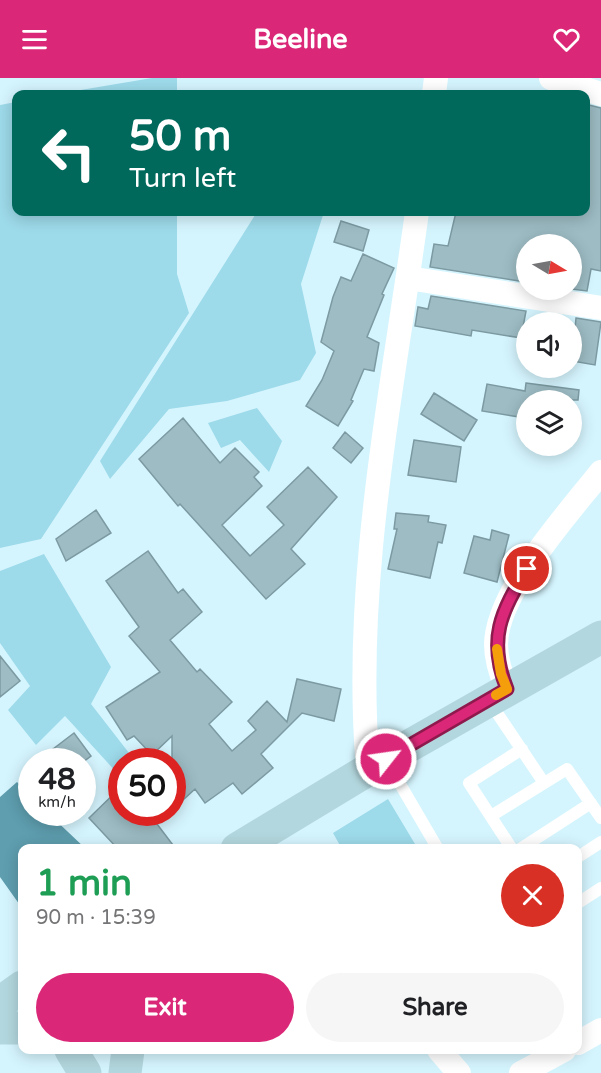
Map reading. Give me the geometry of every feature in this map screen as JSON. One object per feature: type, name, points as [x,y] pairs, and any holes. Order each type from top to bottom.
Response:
[{"type":"main road","points":[[252,844],[377,764],[601,637]]},
{"type":"main road","points":[[0,1003],[18,990]]},
{"type":"main road","points":[[0,1028],[18,1028]]},
{"type":"main road","points":[[73,1054],[85,1073]]},
{"type":"main road","points":[[125,1073],[127,1054]]},
{"type":"street","points":[[551,78],[588,90]]},
{"type":"street","points":[[377,764],[365,729],[364,666],[373,533],[393,366],[416,216]]},
{"type":"street","points":[[408,278],[601,308]]},
{"type":"street","points":[[497,694],[501,674],[496,644],[500,622],[512,593],[527,569],[601,472]]},
{"type":"street","points":[[582,1041],[601,1030]]},
{"type":"street","points":[[442,1054],[459,1073]]},
{"type":"street","points":[[521,1073],[557,1054]]},
{"type":"lane","points":[[497,694],[522,749],[544,783]]},
{"type":"lane","points":[[509,844],[469,783],[522,749]]},
{"type":"lane","points":[[377,764],[434,844]]},
{"type":"lane","points":[[491,816],[567,769],[601,818]]},
{"type":"lane","points":[[528,844],[591,803]]},
{"type":"lane","points":[[582,854],[601,842]]},
{"type":"lane","points":[[582,900],[601,888]]},
{"type":"shaded area","points":[[152,78],[177,78],[177,90],[81,90]]},
{"type":"shaded area","points":[[12,103],[12,216],[177,216],[177,274],[189,313],[41,539],[0,548],[0,105]]},
{"type":"shaded area","points":[[254,216],[323,216],[301,284],[316,353],[300,380],[227,401],[169,409],[110,479],[100,461]]},
{"type":"shaded area","points":[[257,408],[282,441],[269,472],[240,440],[221,448],[208,423]]},
{"type":"shaded area","points":[[44,554],[111,667],[91,704],[125,748],[108,748],[108,763],[65,716],[36,745],[8,710],[30,686],[0,643],[0,571]]},
{"type":"shaded area","points":[[17,782],[18,826],[62,826],[81,844],[18,844],[18,902],[0,877],[0,797]]},
{"type":"shaded area","points":[[388,799],[415,844],[339,844],[333,833]]},
{"type":"building","points":[[590,105],[601,108],[601,271],[591,269],[587,291],[582,290],[582,234],[516,234],[516,280],[430,267],[434,244],[448,246],[455,216],[590,216]]},
{"type":"building","points":[[341,221],[369,230],[363,251],[334,242]]},
{"type":"building","points":[[363,254],[394,268],[367,337],[379,343],[374,371],[364,369],[351,400],[353,401],[338,426],[306,406],[322,380],[334,351],[321,342],[333,297],[341,277],[351,281]]},
{"type":"building","points":[[431,296],[526,311],[516,312],[516,337],[472,330],[471,336],[415,326],[418,307],[428,309]]},
{"type":"building","points":[[582,319],[601,322],[595,365],[582,363]]},
{"type":"building","points":[[526,383],[579,390],[525,390]]},
{"type":"building","points":[[487,384],[520,390],[516,390],[516,416],[482,411]]},
{"type":"building","points":[[434,393],[477,420],[464,441],[421,414]]},
{"type":"building","points":[[183,418],[220,463],[235,448],[259,472],[254,477],[262,486],[222,525],[250,556],[284,525],[267,507],[308,467],[337,497],[291,549],[305,564],[266,599],[180,504],[178,506],[139,459]]},
{"type":"building","points":[[345,432],[363,448],[351,463],[333,448]]},
{"type":"building","points":[[414,440],[461,447],[456,482],[408,475]]},
{"type":"building","points":[[96,510],[111,533],[66,561],[56,539]]},
{"type":"building","points":[[396,513],[429,516],[428,522],[446,525],[442,543],[438,542],[430,578],[388,569],[397,529],[394,529]]},
{"type":"building","points":[[492,530],[509,535],[497,582],[464,573],[474,536],[490,540]]},
{"type":"building","points":[[148,551],[178,593],[183,589],[202,612],[170,640],[197,672],[200,669],[232,702],[209,724],[232,751],[256,730],[248,721],[267,701],[287,722],[297,679],[341,689],[334,721],[302,713],[261,754],[273,768],[242,794],[233,783],[205,803],[195,789],[186,797],[186,748],[172,748],[172,736],[159,748],[145,748],[134,736],[127,740],[106,707],[160,672],[129,636],[139,627],[106,581]]},
{"type":"building","points":[[0,656],[20,681],[0,697]]},
{"type":"building","points":[[74,733],[85,748],[54,748]]},
{"type":"building","points":[[108,800],[108,826],[159,826],[172,844],[113,844],[96,825],[96,811]]},
{"type":"slow traffic","points":[[496,695],[507,689],[501,674],[497,649]]},
{"type":"route","points":[[386,759],[507,689],[501,674],[496,644],[500,622],[512,593],[527,569]]}]
